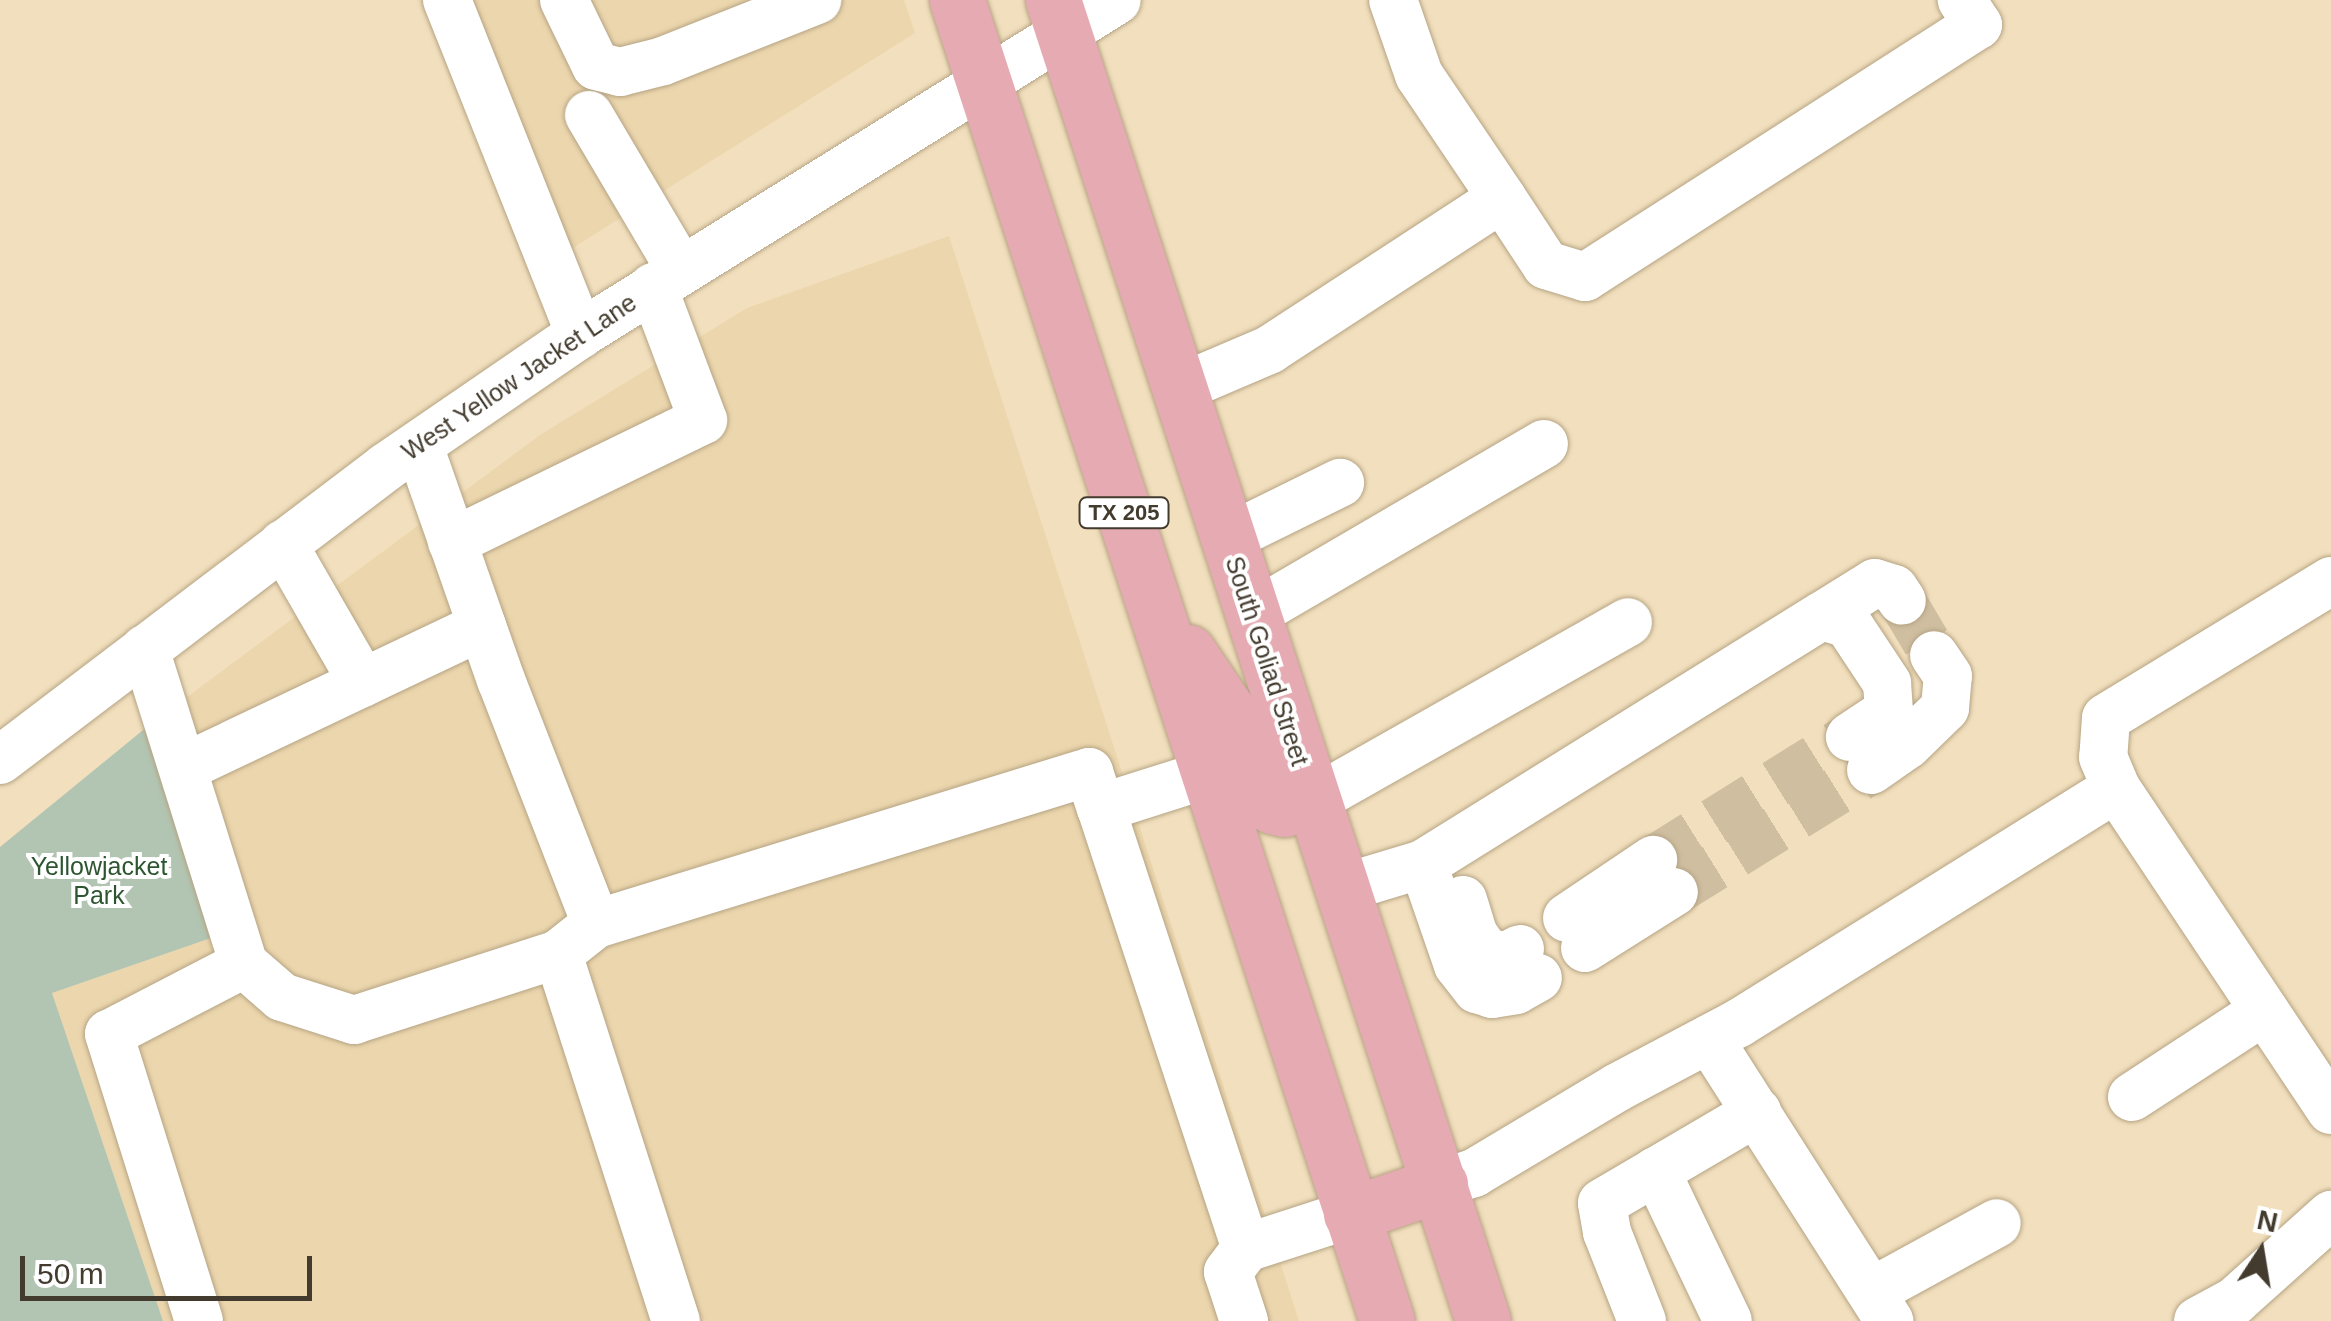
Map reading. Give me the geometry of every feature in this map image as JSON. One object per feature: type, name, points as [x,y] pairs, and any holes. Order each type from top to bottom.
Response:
[{"type":"main road","name":"TX 205","points":[[957,0],[1387,1321]]},
{"type":"main road","name":"South Goliad Street","points":[[1058,16],[1483,1321]]},
{"type":"main road","points":[[1152,600],[1252,748],[1272,806],[1284,809],[1312,801]]},
{"type":"main road","points":[[1352,1214],[1440,1184]]},
{"type":"street","points":[[447,0],[580,334]]},
{"type":"street","points":[[564,0],[596,66],[620,72],[664,61],[817,0]]},
{"type":"street","name":"West Yellow Jacket Lane","points":[[0,760],[283,544],[580,334],[985,79],[1058,16],[1117,0]]},
{"type":"street","points":[[1402,4],[1419,74],[1546,265],[1585,276],[1978,26],[1962,0]]},
{"type":"street","points":[[452,542],[703,420],[666,278],[589,114]]},
{"type":"street","points":[[1180,388],[1269,350],[1502,198]]},
{"type":"street","points":[[1252,614],[1544,444]]},
{"type":"street","points":[[418,446],[596,924]]},
{"type":"street","points":[[1228,538],[1340,483]]},
{"type":"street","points":[[283,544],[362,683]]},
{"type":"street","points":[[2331,581],[2106,718],[2103,757],[2116,788],[2331,1110]]},
{"type":"street","points":[[1340,888],[1435,856],[1875,583],[1894,589],[1902,601]]},
{"type":"street","points":[[1822,616],[1848,624],[1887,683],[1889,711],[1860,753],[1907,746],[1946,708],[1948,676],[1934,655]]},
{"type":"street","points":[[1312,801],[1628,622]]},
{"type":"street","points":[[183,768],[482,626]]},
{"type":"street","points":[[145,649],[244,964],[282,997],[354,1020],[558,954],[596,924],[1088,772],[1246,1248]]},
{"type":"street","points":[[1101,808],[1208,774]]},
{"type":"street","points":[[1440,1184],[1474,1172],[1709,1038],[2116,788]]},
{"type":"street","points":[[1435,856],[1484,951],[1529,963]]},
{"type":"street","points":[[1576,933],[1664,876]]},
{"type":"street","points":[[558,954],[676,1321]]},
{"type":"street","points":[[199,1321],[109,1034],[244,964]]},
{"type":"street","points":[[2132,1097],[2264,1010]]},
{"type":"street","points":[[1709,1038],[1881,1306],[1997,1224]]},
{"type":"street","points":[[1642,1321],[1607,1232],[1602,1203],[1757,1112]]},
{"type":"street","points":[[1656,1171],[1728,1321]]},
{"type":"street","points":[[1244,1321],[1228,1272],[1246,1248],[1352,1214]]},
{"type":"street","points":[[2198,1321],[2235,1301],[2331,1215]]},
{"type":"shaded area","points":[[471,0],[904,0],[915,33],[571,249]]},
{"type":"shaded area","points":[[949,236],[1299,1321],[163,1321],[52,993],[211,938],[148,726],[540,435],[747,308]]},
{"type":"green space","name":"Yellowjacket Park","points":[[148,726],[211,938],[52,993],[163,1321],[0,1321],[0,847]]},
{"type":"tunnel","points":[[1902,601],[1934,655]]},
{"type":"tunnel","points":[[1653,860],[1850,737]]},
{"type":"tunnel","points":[[1674,892],[1871,770]]}]
